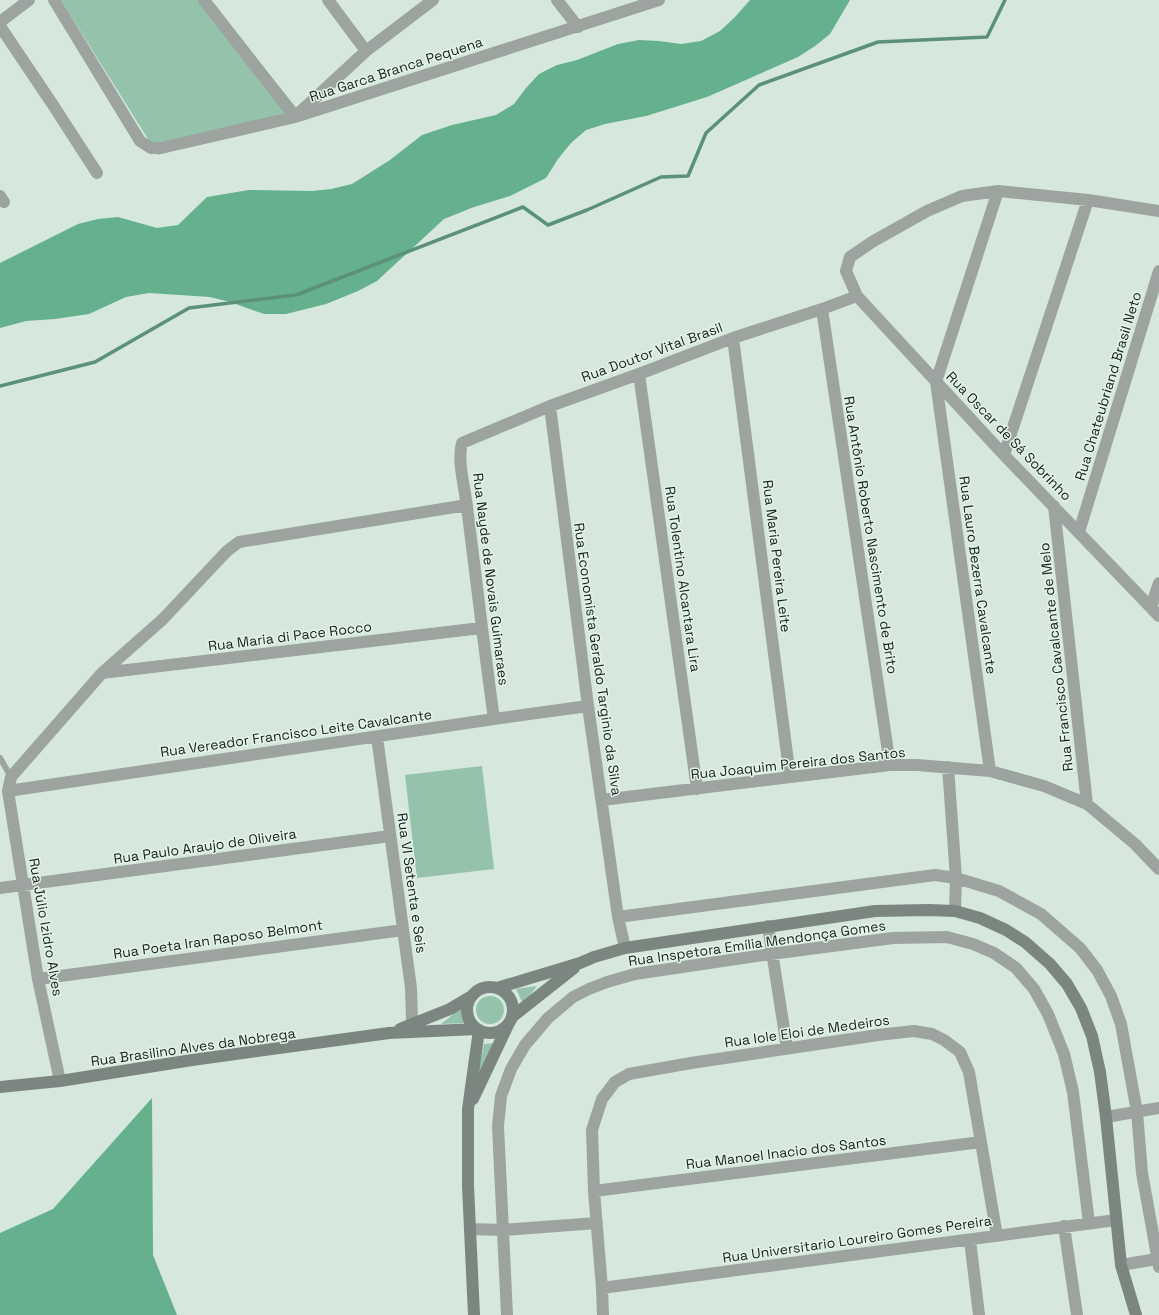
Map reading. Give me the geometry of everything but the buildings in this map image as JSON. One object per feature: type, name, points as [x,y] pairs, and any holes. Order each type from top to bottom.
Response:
[{"type":"main road","name":"Rua Inspetora Emília Mendonça Gomes","points":[[497,988],[625,948],[875,911],[955,911],[980,918],[1006,930],[1025,942],[1050,964],[1067,984],[1080,1008],[1092,1036],[1100,1072],[1106,1117],[1121,1265],[1136,1315]]},
{"type":"main road","name":"Rua Inspetora Emília Mendonça Gomes","points":[[468,1109],[510,1020],[580,963]]},
{"type":"main road","points":[[483,988],[497,988],[507,995],[510,1000],[513,1011],[510,1020],[502,1030],[493,1033],[478,1030],[472,1025],[467,1014],[469,1002],[472,996],[483,988]]},
{"type":"main road","name":"Rua Brasilino Alves da Nobrega","points":[[0,1088],[60,1081],[192,1060],[389,1033],[409,1028],[450,1009],[472,996]]},
{"type":"main road","name":"Rua Brasilino Alves da Nobrega","points":[[409,1028],[478,1030]]},
{"type":"main road","name":"Rua Inspetora Emília Mendonça Gomes","points":[[474,1315],[468,1186],[468,1109],[478,1030]]},
{"type":"street","points":[[0,22],[29,0]]},
{"type":"street","name":"Rua Garca Branca Pequena","points":[[54,0],[140,141],[151,148],[161,148],[295,117],[659,0]]},
{"type":"street","points":[[204,0],[295,117],[366,51],[433,0]]},
{"type":"street","points":[[328,0],[366,51]]},
{"type":"street","points":[[557,0],[578,27]]},
{"type":"street","points":[[0,26],[97,173]]},
{"type":"street","points":[[936,382],[998,191],[1088,200],[1159,211]]},
{"type":"street","name":"Rua Oscar de Sá Sobrinho","points":[[998,191],[962,196],[927,211],[872,242],[850,257],[846,271],[857,296],[1004,455],[1155,612]]},
{"type":"street","points":[[1004,455],[1088,200]]},
{"type":"street","name":"Rua Chateubriand Brasil Neto","points":[[1079,532],[1159,271]]},
{"type":"street","name":"Rua Doutor Vital Brasil","points":[[462,443],[550,406],[733,338],[857,296]]},
{"type":"street","name":"Rua Antônio Roberto Nascimento de Brito","points":[[822,309],[890,765]]},
{"type":"street","name":"Rua Maria Pereira Leite","points":[[733,338],[790,777]]},
{"type":"street","name":"Rua Tolentino Alcantara Lira","points":[[639,374],[697,789]]},
{"type":"street","name":"Rua Lauro Bezerra Cavalcante","points":[[936,382],[990,771]]},
{"type":"street","name":"Rua Economista Geraldo Targinio da Silva","points":[[550,406],[588,706],[618,917]]},
{"type":"street","name":"Rua Nayde de Novais Guimaraes","points":[[462,443],[460,454],[481,628],[494,719]]},
{"type":"street","points":[[11,777],[102,673],[163,619],[227,551],[239,542],[467,505]]},
{"type":"street","name":"Rua Francisco Cavalcante de Melo","points":[[1054,506],[1087,804]]},
{"type":"street","points":[[1155,612],[1159,583]]},
{"type":"street","name":"Rua Maria di Pace Rocco","points":[[102,673],[481,628]]},
{"type":"street","name":"Rua Vereador Francisco Leite Cavalcante","points":[[8,791],[588,706]]},
{"type":"street","name":"Rua VI Setenta e Seis","points":[[377,737],[412,988],[413,1008],[412,1020],[409,1028]]},
{"type":"street","name":"Rua Joaquim Pereira dos Santos","points":[[602,800],[890,765],[948,767],[990,771],[1044,786],[1087,804],[1135,844],[1159,869]]},
{"type":"street","points":[[948,767],[956,878],[955,911]]},
{"type":"street","name":"Rua Júlio Izidro Alves","points":[[11,777],[8,791],[38,979],[60,1081]]},
{"type":"street","name":"Rua Paulo Araujo de Oliveira","points":[[0,888],[390,836]]},
{"type":"street","points":[[618,917],[935,875],[956,878],[999,891],[1041,914],[1080,948],[1100,976],[1111,996],[1121,1024],[1137,1112],[1142,1173],[1158,1263],[1121,1265]]},
{"type":"street","name":"Rua Inspetora Emília Mendonça Gomes","points":[[618,917],[625,948]]},
{"type":"street","points":[[768,926],[771,954],[787,1048]]},
{"type":"street","name":"Rua Poeta Iran Raposo Belmont","points":[[38,979],[403,930]]},
{"type":"street","name":"Rua Inspetora Emília Mendonça Gomes","points":[[507,1315],[498,1126],[501,1096],[511,1069],[521,1051],[548,1018],[573,997],[607,982],[635,974],[893,938],[947,938],[973,944],[994,952],[1016,968],[1034,989],[1048,1014],[1064,1054],[1073,1092],[1089,1223]]},
{"type":"street","name":"Rua Iole Eloi de Medeiros","points":[[603,1315],[594,1191],[592,1130],[602,1099],[616,1082],[629,1074],[691,1063],[878,1035],[914,1031],[932,1034],[944,1040],[960,1052],[970,1072],[997,1236]]},
{"type":"street","points":[[1106,1117],[1159,1108]]},
{"type":"street","name":"Rua Manoel Inacio dos Santos","points":[[594,1191],[981,1142]]},
{"type":"street","name":"Rua Universitario Loureiro Gomes Pereira","points":[[602,1288],[1116,1220]]},
{"type":"street","points":[[470,1229],[503,1230],[597,1223]]},
{"type":"street","points":[[1064,1226],[1077,1315]]},
{"type":"street","points":[[970,1240],[979,1315]]},
{"type":"lane","points":[[0,758],[11,777]]},
{"type":"green space","points":[[61,0],[210,0],[298,110],[158,155]]},
{"type":"green space","points":[[750,0],[850,0],[830,34],[798,57],[707,97],[646,116],[605,124],[586,130],[571,143],[558,159],[546,178],[510,196],[474,207],[444,219],[377,281],[358,291],[326,304],[286,314],[264,314],[230,302],[210,297],[149,293],[126,297],[89,314],[55,319],[26,321],[0,328],[0,263],[78,224],[98,219],[118,217],[157,228],[178,225],[207,197],[249,190],[312,191],[331,189],[352,184],[390,160],[422,135],[452,125],[496,115],[514,104],[539,74],[557,65],[577,60],[618,44],[639,40],[681,44],[701,41],[720,31]]},
{"type":"green space","points":[[482,766],[494,869],[417,878],[405,775]]},
{"type":"green space","points":[[537,986],[523,1004],[516,989]]},
{"type":"green space","points":[[490,996],[500,1000],[504,1010],[500,1020],[490,1024],[480,1020],[476,1010],[480,1000]]},
{"type":"green space","points":[[461,1008],[465,1023],[441,1024]]},
{"type":"green space","points":[[497,1043],[478,1075],[484,1044]]},
{"type":"green space","points":[[152,1098],[153,1255],[177,1315],[0,1315],[0,1233],[53,1209]]},
{"type":"waterway","points":[[0,386],[95,362],[189,308],[296,295],[523,207],[548,225],[587,210],[661,177],[688,176],[706,133],[759,85],[878,42],[987,37],[1005,0]]}]
